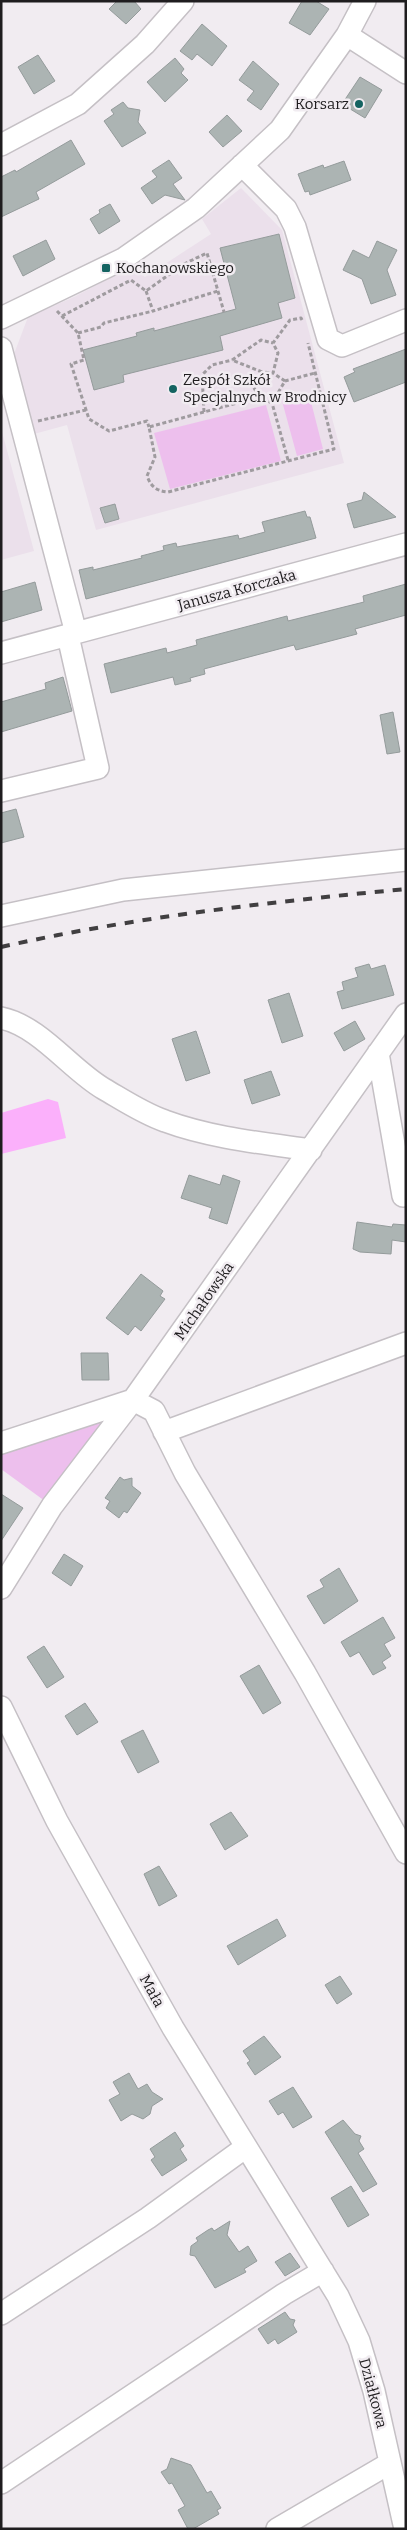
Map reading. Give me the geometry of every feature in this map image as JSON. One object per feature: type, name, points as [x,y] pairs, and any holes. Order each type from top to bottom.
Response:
[{"type":"street","points":[[1,145],[78,104],[146,44],[183,1]]},
{"type":"street","points":[[1,318],[123,259],[196,208],[280,130],[347,35],[365,1]]},
{"type":"street","points":[[347,35],[406,73]]},
{"type":"street","points":[[242,165],[286,209],[295,227],[328,339],[342,346],[406,320]]},
{"type":"street","points":[[1,348],[72,634],[98,768],[1,791]]},
{"type":"street","name":"Janusza Korczaka","points":[[1,653],[406,544]]},
{"type":"street","points":[[1,916],[123,890],[406,860]]},
{"type":"street","name":"Michałowska","points":[[1,1588],[52,1506],[133,1400],[406,1014]]},
{"type":"street","points":[[1,1018],[13,1020],[102,1088],[164,1121],[219,1136],[311,1150]]},
{"type":"street","points":[[378,1053],[403,1196]]},
{"type":"street","points":[[164,1432],[406,1344]]},
{"type":"street","points":[[1,1443],[133,1400],[154,1411],[185,1473],[305,1673],[406,1853]]},
{"type":"street","name":"Mała","points":[[1,1707],[57,1821],[172,2028],[321,2268]]},
{"type":"street","points":[[1,2314],[148,2218],[246,2147]]},
{"type":"street","points":[[1,2483],[321,2268]]},
{"type":"street","name":"Działkowa","points":[[321,2268],[338,2296],[359,2341],[374,2391],[405,2529]]},
{"type":"street","points":[[277,2529],[390,2463]]},
{"type":"path","points":[[146,291],[184,264],[207,253],[224,312]]},
{"type":"path","points":[[62,316],[130,280],[146,291],[153,310]]},
{"type":"path","points":[[78,333],[101,327],[104,323],[218,291]]},
{"type":"path","points":[[53,306],[78,333],[84,360],[71,364],[89,419],[108,431],[147,421],[156,449],[155,457],[147,476],[150,485],[160,491],[168,492],[334,449],[306,336]]},
{"type":"path","points":[[273,344],[290,320],[301,318],[304,327]]},
{"type":"path","points":[[204,412],[202,375],[212,365],[232,360],[261,340],[273,344],[278,353],[273,373]]},
{"type":"path","points":[[232,360],[262,372],[273,373],[285,381]]},
{"type":"path","points":[[262,372],[253,386],[259,397],[272,403]]},
{"type":"path","points":[[288,460],[272,403],[285,381],[315,374]]},
{"type":"path","points":[[149,427],[259,397]]},
{"type":"path","points":[[31,423],[86,410]]},
{"type":"shaded area","name":"Zespół Szkół Specjalnych w Brodnicy","points":[[241,188],[282,230],[344,463],[96,530],[67,425],[34,434],[14,354],[28,317],[74,297],[132,266],[145,277],[211,234],[202,219]]},
{"type":"shaded area","points":[[309,394],[323,449],[297,456],[282,401]]},
{"type":"shaded area","points":[[266,405],[281,461],[170,489],[154,433]]},
{"type":"shaded area","points":[[1,428],[34,551],[1,560]]},
{"type":"shaded area","points":[[48,1099],[58,1102],[66,1138],[1,1154],[1,1113]]},
{"type":"shaded area","points":[[110,1414],[49,1504],[1,1469],[1,1452]]},
{"type":"building","points":[[117,1],[134,1],[141,9],[126,24],[109,9]]},
{"type":"building","points":[[302,1],[316,1],[329,9],[310,35],[289,23]]},
{"type":"building","points":[[202,24],[227,46],[212,66],[197,54],[192,60],[180,51]]},
{"type":"building","points":[[38,55],[55,81],[34,94],[18,67]]},
{"type":"building","points":[[175,58],[184,69],[181,73],[188,80],[165,102],[147,82]]},
{"type":"building","points":[[253,61],[279,84],[261,110],[247,100],[254,91],[239,80]]},
{"type":"building","points":[[360,77],[382,90],[365,118],[342,104]]},
{"type":"building","points":[[123,102],[128,108],[140,110],[138,122],[146,133],[122,147],[104,121],[114,114],[111,110]]},
{"type":"building","points":[[227,115],[242,131],[223,147],[209,132]]},
{"type":"building","points":[[71,140],[85,164],[36,192],[39,199],[1,217],[1,177],[15,170],[16,172]]},
{"type":"building","points":[[169,160],[182,178],[173,184],[185,200],[165,195],[152,204],[141,188],[157,177],[152,171]]},
{"type":"building","points":[[344,161],[351,180],[310,195],[309,191],[305,192],[298,174],[323,165],[324,168]]},
{"type":"building","points":[[110,204],[120,221],[99,234],[90,219],[100,213],[99,210]]},
{"type":"building","name":"Zespół Szkół Specjalnych w Brodnicy","points":[[279,234],[295,298],[278,303],[282,318],[220,336],[223,350],[123,375],[124,382],[94,390],[83,350],[137,336],[136,333],[154,328],[154,331],[236,309],[220,248]]},
{"type":"building","points":[[46,240],[55,259],[23,276],[13,256]]},
{"type":"building","points":[[377,241],[397,250],[387,270],[396,295],[371,304],[362,279],[343,270],[353,250],[369,258]]},
{"type":"building","points":[[406,349],[406,382],[354,402],[344,377],[355,372],[353,369]]},
{"type":"building","points":[[364,492],[396,517],[354,528],[347,504],[362,500]]},
{"type":"building","points":[[115,504],[119,519],[105,523],[100,508]]},
{"type":"building","points":[[305,511],[307,517],[310,517],[316,538],[86,599],[79,570],[93,567],[93,570],[142,558],[141,556],[164,550],[163,546],[176,543],[177,547],[238,535],[239,539],[265,532],[262,522]]},
{"type":"building","points":[[35,582],[42,610],[1,622],[1,592]]},
{"type":"building","points":[[406,584],[406,615],[355,629],[357,634],[296,650],[294,645],[204,669],[205,674],[190,678],[191,681],[175,685],[173,677],[111,693],[104,664],[166,648],[167,653],[197,645],[196,640],[287,616],[288,621],[364,602],[363,596]]},
{"type":"building","points":[[63,677],[72,711],[1,732],[1,702],[46,689],[45,683]]},
{"type":"building","points":[[393,712],[400,752],[387,754],[380,715]]},
{"type":"building","points":[[16,809],[24,837],[1,843],[1,813]]},
{"type":"building","points":[[369,964],[371,969],[385,965],[394,995],[342,1009],[337,992],[344,990],[342,982],[358,977],[355,968]]},
{"type":"building","points":[[289,993],[303,1036],[282,1043],[268,1000]]},
{"type":"building","points":[[355,1021],[365,1039],[344,1051],[334,1033]]},
{"type":"building","points":[[196,1031],[210,1073],[186,1081],[172,1039]]},
{"type":"building","points":[[271,1071],[280,1095],[252,1104],[244,1080]]},
{"type":"building","points":[[189,1175],[220,1185],[223,1175],[240,1181],[227,1224],[209,1218],[212,1208],[181,1198]]},
{"type":"building","points":[[357,1222],[392,1227],[393,1224],[406,1225],[406,1242],[392,1240],[391,1254],[360,1252],[353,1249]]},
{"type":"building","points":[[141,1274],[163,1291],[160,1296],[165,1299],[141,1331],[135,1326],[128,1335],[106,1318]]},
{"type":"building","points":[[81,1353],[108,1353],[109,1380],[82,1380]]},
{"type":"building","points":[[120,1477],[124,1480],[132,1478],[132,1486],[141,1493],[127,1513],[124,1511],[119,1518],[106,1508],[110,1501],[105,1498]]},
{"type":"building","points":[[1,1494],[23,1508],[1,1541]]},
{"type":"building","points":[[64,1554],[83,1566],[71,1586],[52,1573]]},
{"type":"building","points":[[339,1568],[358,1601],[324,1624],[307,1596],[324,1587],[320,1580]]},
{"type":"building","points":[[383,1617],[395,1638],[384,1644],[391,1656],[382,1662],[386,1668],[373,1675],[359,1652],[350,1657],[341,1642]]},
{"type":"building","points":[[44,1646],[64,1677],[47,1688],[27,1657]]},
{"type":"building","points":[[259,1665],[281,1703],[263,1714],[240,1676]]},
{"type":"building","points":[[85,1703],[98,1722],[77,1735],[65,1716]]},
{"type":"building","points":[[143,1730],[159,1762],[138,1773],[121,1741]]},
{"type":"building","points":[[231,1812],[248,1836],[225,1850],[210,1824]]},
{"type":"building","points":[[159,1866],[177,1896],[159,1906],[144,1874]]},
{"type":"building","points":[[277,1919],[286,1936],[238,1965],[227,1946]]},
{"type":"building","points":[[340,1976],[352,1994],[337,2004],[325,1985]]},
{"type":"building","points":[[264,2036],[281,2057],[255,2075],[247,2063],[250,2061],[243,2051]]},
{"type":"building","points":[[129,2073],[138,2089],[147,2084],[152,2092],[163,2099],[152,2106],[150,2114],[143,2119],[132,2114],[121,2121],[109,2100],[120,2094],[113,2082]]},
{"type":"building","points":[[293,2087],[312,2117],[293,2128],[283,2112],[278,2115],[269,2101]]},
{"type":"building","points":[[343,2120],[355,2134],[361,2136],[359,2141],[364,2149],[358,2153],[377,2184],[363,2192],[325,2132]]},
{"type":"building","points":[[175,2132],[184,2146],[180,2149],[187,2160],[162,2176],[151,2160],[155,2157],[150,2149]]},
{"type":"building","points":[[351,2186],[369,2215],[348,2227],[331,2198]]},
{"type":"building","points":[[230,2221],[227,2235],[239,2252],[248,2246],[257,2261],[244,2269],[246,2272],[215,2288],[195,2256],[190,2255],[191,2246],[198,2241],[196,2238],[208,2230],[212,2228],[214,2231]]},
{"type":"building","points":[[290,2253],[300,2267],[285,2276],[275,2262]]},
{"type":"building","points":[[285,2312],[290,2319],[295,2320],[293,2325],[297,2332],[278,2344],[275,2339],[268,2344],[258,2329]]},
{"type":"building","points":[[171,2458],[191,2465],[207,2493],[211,2491],[221,2508],[217,2510],[219,2514],[193,2529],[188,2529],[178,2510],[185,2506],[172,2483],[169,2484],[161,2472],[167,2469]]},
{"type":"railway","points":[[1,947],[51,936],[152,919],[304,899],[406,889]]},
{"type":"place","name":"Korsarz","points":[[359,104]]},
{"type":"place","name":"Kochanowskiego","points":[[106,268]]},
{"type":"place","name":"Zespół Szkół Specjalnych w Brodnicy","points":[[173,389]]}]
